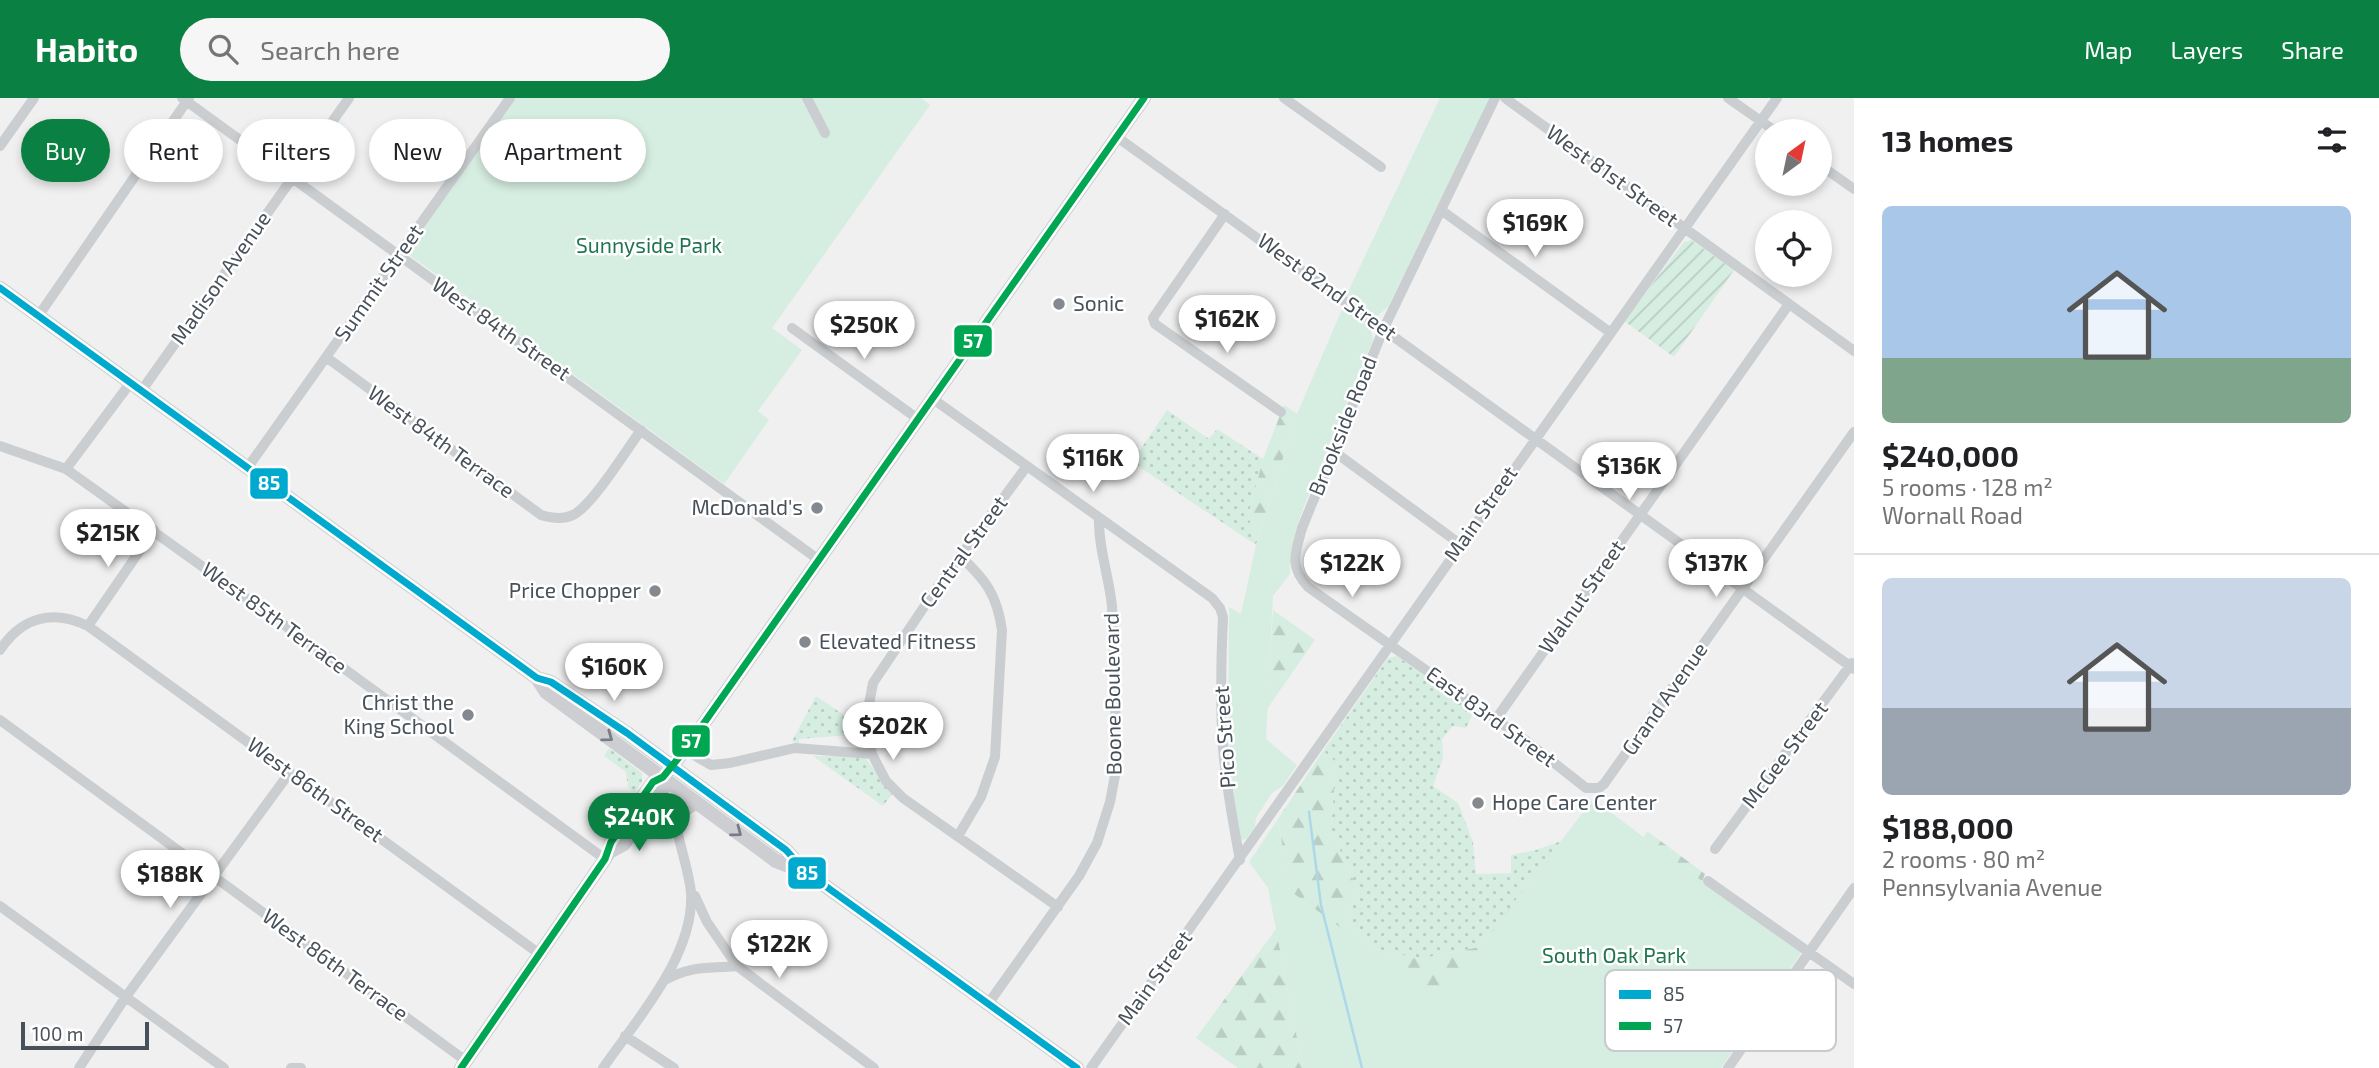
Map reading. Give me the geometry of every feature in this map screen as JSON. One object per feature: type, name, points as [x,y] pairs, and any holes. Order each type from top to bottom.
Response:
[{"type":"main road","points":[[464,1065],[607,856],[624,844],[662,791],[667,771],[685,750],[1144,98]]},
{"type":"main road","points":[[0,288],[537,678],[547,693],[786,850],[806,872],[1077,1068]]},
{"type":"main road","points":[[667,771],[685,793],[776,861],[806,872]]},
{"type":"street","points":[[0,146],[34,98]]},
{"type":"street","name":"Madison Avenue","points":[[334,119],[349,98]]},
{"type":"street","name":"Summit Street","points":[[248,467],[510,98]]},
{"type":"street","points":[[807,98],[825,133]]},
{"type":"street","points":[[1284,98],[1381,167]]},
{"type":"street","name":"Brookside Road","points":[[1295,569],[1302,528],[1384,328],[1496,98]]},
{"type":"street","name":"West 81st Street","points":[[1505,98],[1854,351]]},
{"type":"street","points":[[1728,98],[1758,119]]},
{"type":"street","name":"Main Street","points":[[1762,119],[1777,98]]},
{"type":"street","points":[[39,315],[186,99]]},
{"type":"street","name":"West 84th Street","points":[[186,99],[237,137]]},
{"type":"street","name":"Main Street","points":[[1091,1068],[1755,130]]},
{"type":"street","name":"West 82nd Street","points":[[1117,137],[1743,589],[1853,665]]},
{"type":"street","points":[[1832,173],[1854,190]]},
{"type":"street","name":"Madison Avenue","points":[[66,469],[136,386],[290,182]]},
{"type":"street","name":"West 84th Street","points":[[298,182],[819,560]]},
{"type":"street","points":[[1441,210],[1611,333]]},
{"type":"street","points":[[1225,214],[1153,318],[1155,324],[1281,412]]},
{"type":"street","name":"Walnut Street","points":[[1496,719],[1789,304]]},
{"type":"street","points":[[792,328],[918,419]]},
{"type":"street","name":"West 84th Terrace","points":[[326,357],[541,515],[560,518],[575,514],[583,508],[641,430]]},
{"type":"street","points":[[933,399],[1099,518]]},
{"type":"street","name":"Grand Avenue","points":[[1592,789],[1604,784],[1854,432]]},
{"type":"street","name":"West 85th Terrace","points":[[0,446],[66,469],[607,856]]},
{"type":"street","points":[[1332,450],[1460,544]]},
{"type":"street","name":"Central Street","points":[[872,754],[866,720],[873,683],[960,556],[1027,466]]},
{"type":"street","name":"Pico Street","points":[[1099,518],[1212,597],[1222,613],[1220,690],[1223,749],[1240,860]]},
{"type":"street","name":"Boone Boulevard","points":[[988,1004],[1079,876],[1097,843],[1110,802],[1117,765],[1112,606],[1110,581],[1100,541],[1099,518]]},
{"type":"street","points":[[0,650],[10,635],[23,625],[42,618],[59,617],[88,626],[153,530]]},
{"type":"street","points":[[958,836],[981,797],[995,757],[1002,630],[993,594],[984,580],[960,556]]},
{"type":"street","name":"East 83rd Street","points":[[1295,569],[1308,587],[1496,719],[1586,788],[1592,789]]},
{"type":"street","name":"West 86th Street","points":[[88,626],[541,955]]},
{"type":"street","name":"McGee Street","points":[[1714,849],[1853,665]]},
{"type":"street","name":"West 86th Terrace","points":[[0,720],[464,1065]]},
{"type":"street","points":[[685,750],[710,765],[730,764],[795,748],[872,754],[887,781],[903,798],[1058,907]]},
{"type":"street","points":[[79,1068],[125,998],[290,772]]},
{"type":"street","points":[[603,1068],[677,958],[687,925],[691,893],[674,825],[685,793]]},
{"type":"street","points":[[678,834],[682,815],[691,807],[700,804]]},
{"type":"street","points":[[1708,881],[1835,970]]},
{"type":"street","points":[[1797,970],[1854,888]]},
{"type":"street","points":[[691,893],[737,966],[874,1068]]},
{"type":"street","points":[[0,906],[224,1068]]},
{"type":"street","points":[[664,980],[682,970],[692,968],[737,966]]},
{"type":"street","points":[[1836,970],[1854,984]]},
{"type":"street","points":[[625,1036],[674,1068]]},
{"type":"street","points":[[1728,1068],[1740,1051]]},
{"type":"street","points":[[291,1068],[301,1068]]},
{"type":"green space","name":"Sunnyside Park","points":[[516,98],[921,98],[930,105],[772,328],[802,350],[758,411],[769,420],[724,484],[408,254],[456,182],[466,182],[466,169],[480,149],[480,182],[646,182],[646,119],[501,119]]},
{"type":"green space","points":[[1440,98],[1490,98],[1388,307],[1376,317],[1346,296]]},
{"type":"green space","points":[[1691,240],[1734,270],[1674,357],[1624,321],[1684,242]]},
{"type":"green space","points":[[1343,307],[1367,325],[1373,341],[1299,521],[1292,547],[1290,574],[1273,596],[1266,739],[1297,765],[1283,786],[1272,793],[1256,818],[1255,827],[1246,839],[1242,840],[1239,837],[1228,742],[1229,607],[1241,614],[1256,545],[1297,414]]},
{"type":"green space","points":[[1284,405],[1297,414],[1258,538],[1248,517],[1263,459]]},
{"type":"green space","points":[[1167,410],[1209,439],[1217,429],[1263,459],[1248,517],[1258,538],[1256,545],[1132,462]]},
{"type":"green space","points":[[1273,610],[1315,640],[1267,709]]},
{"type":"green space","points":[[1397,656],[1467,706],[1472,715],[1466,728],[1453,726],[1442,739],[1443,758],[1433,786],[1458,803],[1473,842],[1476,874],[1511,873],[1511,855],[1561,841],[1480,947],[1419,959],[1376,949],[1347,919],[1359,893],[1331,830],[1336,762],[1323,751],[1388,658]]},
{"type":"green space","points":[[816,696],[860,726],[862,738],[856,744],[850,735],[799,739],[799,746],[792,741]]},
{"type":"green space","points":[[609,748],[642,773],[642,782],[634,792],[627,786],[629,782],[626,772],[604,756]]},
{"type":"green space","points":[[1323,751],[1336,762],[1331,830],[1359,893],[1347,919],[1376,949],[1419,959],[1480,947],[1561,841],[1644,837],[1647,831],[1705,874],[1701,884],[1624,970],[1605,970],[1605,992],[1537,1068],[1293,918],[1278,819]]},
{"type":"green space","points":[[813,756],[865,758],[893,793],[883,806]]},
{"type":"green space","name":"South Oak Park","points":[[1593,799],[1702,881],[1800,948],[1801,953],[1789,970],[1605,970],[1605,1051],[1733,1051],[1721,1068],[1303,1068],[1268,888],[1249,862],[1278,819],[1289,890],[1440,1000]]},
{"type":"green space","points":[[1276,929],[1303,1068],[1238,1068],[1196,1038]]},
{"type":"waterway","points":[[1309,812],[1321,905],[1362,1068]]},
{"type":"transit line","name":"57","points":[[461,1068],[605,859],[611,842],[653,782],[663,777],[685,750],[1144,98]]},
{"type":"transit line","name":"85","points":[[0,288],[537,678],[551,682],[627,733],[786,850],[806,872],[1077,1068]]},
{"type":"place","name":"Sonic","points":[[1059,304]]},
{"type":"place","name":"McDonald's","points":[[817,508]]},
{"type":"place","name":"Price Chopper","points":[[655,591]]},
{"type":"place","name":"Elevated Fitness","points":[[805,642]]},
{"type":"place","name":"Christ the King School","points":[[468,715]]},
{"type":"place","name":"Hope Care Center","points":[[1478,803]]}]
